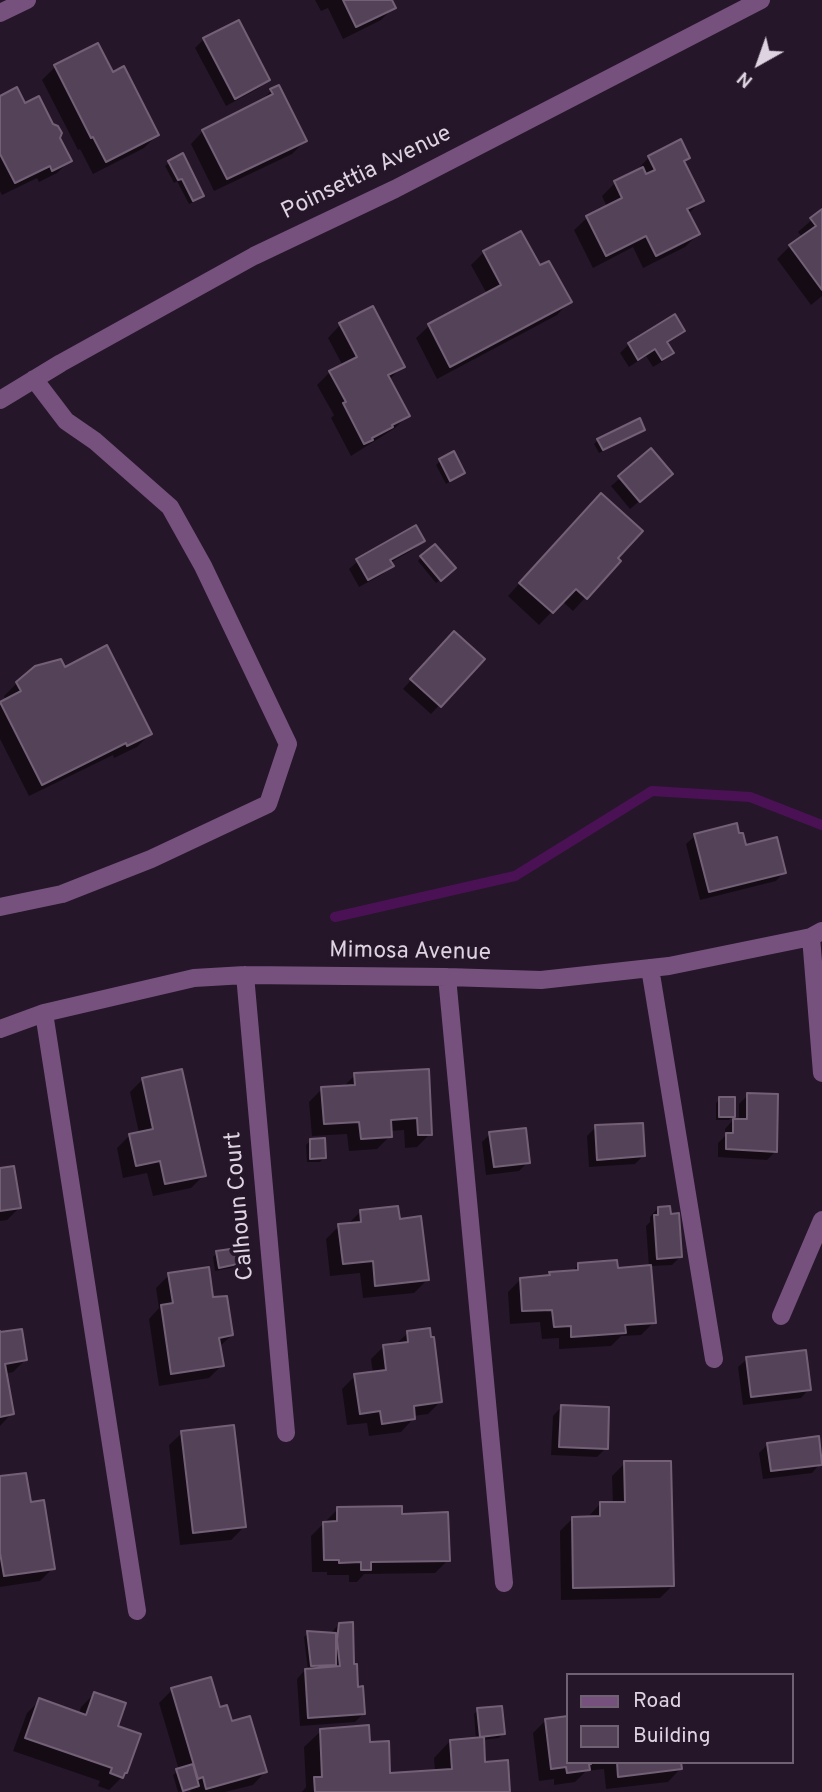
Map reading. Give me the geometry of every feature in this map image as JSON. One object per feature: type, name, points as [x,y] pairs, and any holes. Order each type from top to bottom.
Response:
[{"type":"street","points":[[0,13],[27,0]]},
{"type":"street","name":"Poinsettia Avenue","points":[[0,400],[254,256],[396,189],[761,0]]},
{"type":"street","points":[[0,907],[62,894],[151,859],[268,804],[288,744],[204,566],[170,507],[95,442],[66,421],[34,379]]},
{"type":"street","points":[[816,934],[822,1073]]},
{"type":"street","name":"Mimosa Avenue","points":[[0,1029],[44,1013],[194,978],[245,975],[541,980],[669,966],[816,934]]},
{"type":"street","points":[[650,968],[715,1359]]},
{"type":"street","name":"Calhoun Court","points":[[245,975],[286,1433]]},
{"type":"street","points":[[447,977],[504,1583]]},
{"type":"street","points":[[44,1013],[137,1611]]},
{"type":"street","points":[[781,1316],[822,1220]]},
{"type":"building","points":[[343,0],[392,0],[396,8],[356,27]]},
{"type":"building","points":[[239,20],[270,80],[235,99],[203,38]]},
{"type":"building","points":[[98,43],[113,72],[124,66],[159,135],[106,162],[54,65]]},
{"type":"building","points":[[279,85],[307,141],[227,179],[202,130],[273,94],[270,89]]},
{"type":"building","points":[[17,87],[25,103],[39,96],[53,124],[58,126],[62,133],[60,138],[72,161],[52,171],[50,166],[15,183],[0,154],[0,96]]},
{"type":"building","points":[[681,139],[690,158],[684,161],[704,201],[687,209],[700,234],[656,256],[646,236],[606,256],[586,216],[622,198],[614,181],[643,167],[646,174],[655,170],[648,156]]},
{"type":"building","points":[[183,153],[204,196],[193,201],[182,179],[178,180],[168,161]]},
{"type":"building","points":[[822,209],[822,290],[789,245],[816,226],[810,218]]},
{"type":"building","points":[[521,231],[540,265],[549,261],[572,302],[450,367],[428,324],[501,285],[483,251]]},
{"type":"building","points":[[373,306],[405,367],[388,375],[410,416],[364,444],[329,371],[357,357],[339,323]]},
{"type":"building","points":[[675,314],[685,331],[667,342],[674,353],[662,360],[655,349],[638,360],[628,343]]},
{"type":"building","points":[[640,418],[645,430],[603,450],[597,439]]},
{"type":"building","points":[[651,448],[673,474],[640,502],[618,476]]},
{"type":"building","points":[[454,451],[465,473],[450,481],[439,459]]},
{"type":"building","points":[[601,493],[643,531],[618,558],[621,561],[587,599],[576,589],[553,613],[519,583]]},
{"type":"building","points":[[416,525],[425,541],[390,560],[394,566],[368,580],[356,559]]},
{"type":"building","points":[[435,544],[456,568],[441,581],[420,556]]},
{"type":"building","points":[[454,631],[485,659],[441,707],[410,679]]},
{"type":"building","points":[[107,645],[152,734],[127,746],[126,743],[42,785],[0,702],[21,691],[16,682],[35,666],[61,659],[65,667]]},
{"type":"building","points":[[737,823],[746,845],[777,837],[786,873],[709,892],[694,834]]},
{"type":"building","points":[[182,1069],[206,1176],[165,1184],[160,1161],[136,1166],[129,1134],[153,1129],[142,1078]]},
{"type":"building","points":[[429,1069],[432,1135],[418,1135],[417,1118],[391,1120],[392,1137],[361,1139],[359,1122],[324,1124],[321,1087],[355,1085],[354,1073]]},
{"type":"building","points":[[747,1093],[778,1094],[777,1152],[726,1149],[726,1133],[733,1133],[733,1119],[747,1119]]},
{"type":"building","points":[[719,1097],[735,1097],[735,1117],[719,1117]]},
{"type":"building","points":[[643,1123],[645,1156],[597,1160],[595,1125]]},
{"type":"building","points":[[526,1128],[530,1163],[494,1167],[489,1132]]},
{"type":"building","points":[[325,1138],[326,1158],[310,1159],[310,1139]]},
{"type":"building","points":[[14,1166],[21,1208],[0,1211],[0,1168]]},
{"type":"building","points":[[398,1206],[400,1219],[421,1216],[429,1280],[375,1286],[373,1261],[343,1264],[338,1224],[361,1222],[360,1210]]},
{"type":"building","points":[[670,1206],[671,1214],[679,1213],[682,1257],[657,1259],[654,1215],[658,1215],[658,1207]]},
{"type":"building","points":[[245,1247],[247,1262],[219,1268],[216,1251]]},
{"type":"building","points":[[617,1260],[618,1268],[651,1265],[656,1323],[625,1325],[626,1333],[571,1337],[571,1326],[554,1327],[552,1310],[522,1311],[520,1278],[578,1270],[578,1263]]},
{"type":"building","points":[[209,1267],[213,1297],[227,1296],[233,1335],[219,1338],[224,1366],[171,1374],[161,1305],[173,1303],[168,1273]]},
{"type":"building","points":[[430,1328],[431,1337],[434,1337],[442,1402],[414,1406],[415,1419],[382,1424],[380,1411],[360,1414],[354,1374],[386,1370],[383,1345],[408,1342],[407,1331]]},
{"type":"building","points":[[22,1329],[27,1360],[5,1364],[14,1414],[0,1417],[0,1332]]},
{"type":"building","points":[[806,1350],[811,1390],[751,1397],[746,1357]]},
{"type":"building","points":[[561,1405],[609,1407],[608,1449],[559,1447]]},
{"type":"building","points":[[234,1425],[246,1527],[193,1533],[181,1431]]},
{"type":"building","points":[[819,1436],[822,1465],[771,1471],[767,1443]]},
{"type":"building","points":[[624,1461],[671,1461],[674,1586],[573,1588],[572,1517],[600,1516],[600,1502],[625,1502]]},
{"type":"building","points":[[26,1473],[31,1502],[44,1500],[55,1569],[4,1576],[0,1553],[0,1476]]},
{"type":"building","points":[[402,1506],[402,1514],[448,1512],[450,1561],[371,1562],[371,1570],[361,1570],[361,1562],[339,1563],[339,1560],[324,1560],[323,1522],[337,1521],[337,1507]]},
{"type":"building","points":[[353,1622],[354,1664],[357,1664],[358,1687],[363,1686],[365,1714],[308,1718],[305,1669],[340,1666],[337,1640],[339,1623]]},
{"type":"building","points":[[307,1631],[336,1633],[336,1665],[311,1666]]},
{"type":"building","points":[[211,1677],[220,1707],[227,1705],[232,1721],[250,1716],[267,1772],[206,1789],[203,1777],[198,1779],[171,1688]]},
{"type":"building","points":[[94,1692],[126,1703],[118,1726],[141,1734],[123,1778],[110,1773],[112,1768],[25,1738],[39,1698],[86,1715]]},
{"type":"building","points":[[502,1706],[505,1734],[480,1737],[477,1708]]},
{"type":"building","points":[[566,1716],[566,1764],[589,1764],[590,1770],[567,1773],[566,1767],[551,1769],[545,1719]]},
{"type":"building","points":[[369,1725],[370,1742],[389,1741],[390,1773],[452,1769],[450,1740],[484,1737],[485,1762],[508,1760],[510,1792],[315,1792],[314,1777],[322,1777],[320,1729]]},
{"type":"building","points":[[193,1764],[199,1786],[183,1791],[176,1769]]},
{"type":"building","points":[[617,1764],[681,1764],[682,1769],[618,1777]]},
{"type":"waterway","points":[[335,917],[515,876],[652,791],[750,797],[822,825]]}]
